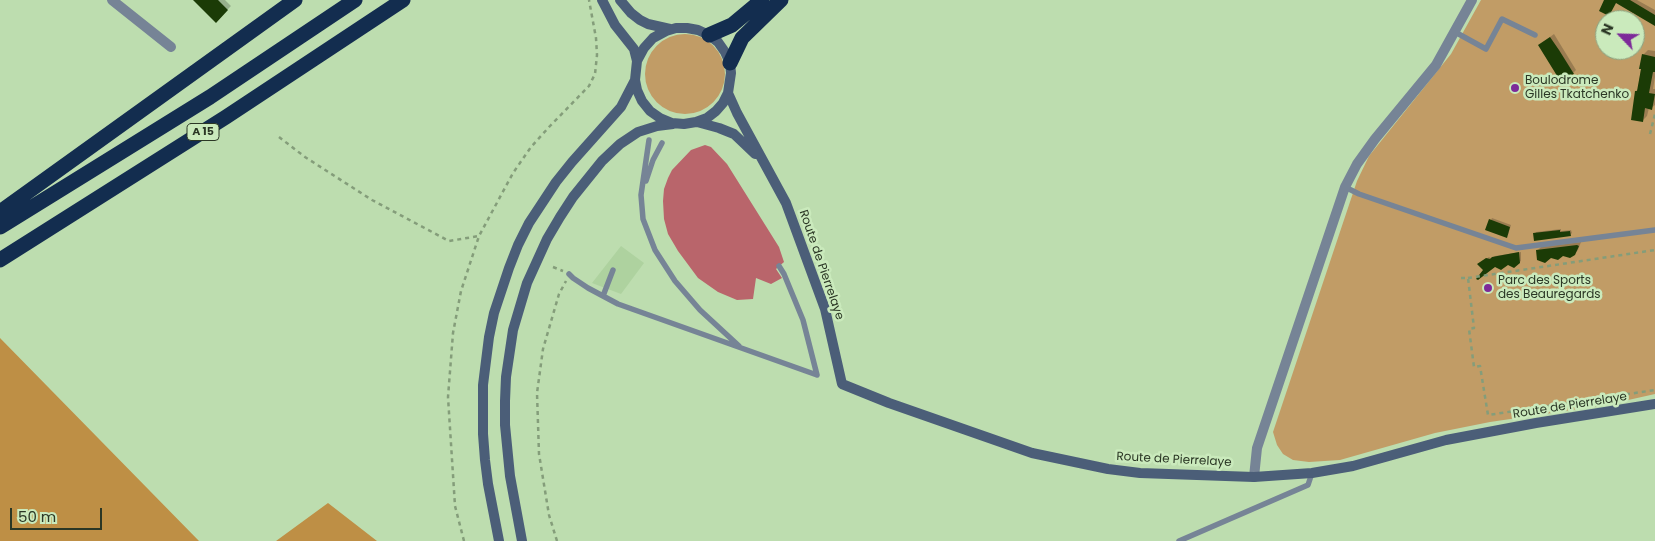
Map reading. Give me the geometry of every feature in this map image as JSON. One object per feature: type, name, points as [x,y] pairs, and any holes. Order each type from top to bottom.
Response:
[{"type":"highway","points":[[0,212],[294,0]]},
{"type":"highway","name":"A 15","points":[[0,227],[210,97],[355,0]]},
{"type":"highway","name":"A 15","points":[[0,260],[226,117],[403,0]]},
{"type":"highway","points":[[708,35],[732,25],[762,0]]},
{"type":"highway","points":[[730,63],[742,38],[781,0]]},
{"type":"main road","points":[[602,0],[615,25],[634,49],[637,61],[635,80],[642,101],[650,111],[660,118],[676,123]]},
{"type":"main road","points":[[522,541],[510,476],[505,425],[507,369],[513,330],[527,283],[547,239],[573,197],[602,161],[620,144],[638,132],[657,126],[696,122],[707,118],[723,103],[728,93],[731,73],[730,63],[721,47],[708,35],[698,30],[687,28],[671,29],[648,24],[631,13],[620,0]]},
{"type":"main road","points":[[637,61],[644,48],[654,38],[671,29]]},
{"type":"main road","points":[[499,541],[488,484],[483,434],[485,360],[494,313],[509,268],[542,202],[572,162],[621,107],[635,80]]},
{"type":"main road","name":"Route de Pierrelaye","points":[[728,93],[786,203],[825,309],[842,384],[1032,453],[1140,473],[1254,477],[1312,473],[1353,466],[1446,440],[1655,404]]},
{"type":"main road","name":"Route de Pierrelaye","points":[[696,122],[734,134],[765,164]]},
{"type":"street","points":[[112,0],[171,47]]},
{"type":"street","points":[[1254,477],[1257,448],[1345,187],[1357,164],[1375,138],[1436,65],[1472,0]]},
{"type":"lane","points":[[1455,32],[1486,49],[1502,19],[1535,36]]},
{"type":"lane","points":[[649,140],[642,195],[643,219],[655,250],[675,281],[700,310],[740,347]]},
{"type":"lane","points":[[642,195],[653,160],[662,143]]},
{"type":"lane","points":[[1345,187],[1359,194],[1516,248],[1655,230]]},
{"type":"lane","points":[[570,274],[573,278],[618,304],[817,374],[803,320],[779,266]]},
{"type":"lane","points":[[603,296],[613,270]]},
{"type":"lane","points":[[1179,541],[1308,485],[1312,473]]},
{"type":"path","points":[[1650,134],[1655,114]]},
{"type":"path","points":[[279,137],[305,157],[372,200],[449,241],[478,236]]},
{"type":"path","points":[[1461,278],[1655,250]]},
{"type":"path","points":[[557,541],[549,515],[539,454],[537,393],[539,372],[548,329],[559,294],[570,274]]},
{"type":"path","points":[[1468,278],[1474,328],[1469,329],[1474,367],[1480,366],[1488,415],[1655,390]]},
{"type":"shaded area","name":"Parc des Sports des Beauregards","points":[[1481,0],[1655,0],[1655,394],[1606,405],[1490,422],[1435,433],[1340,460],[1309,462],[1293,460],[1283,454],[1277,445],[1273,432],[1357,181],[1369,156],[1451,54]]},
{"type":"shaded area","points":[[685,34],[700,37],[713,46],[722,59],[725,74],[722,89],[713,102],[700,111],[685,114],[670,111],[657,102],[648,89],[645,74],[648,59],[657,46],[670,37]]},
{"type":"shaded area","points":[[705,145],[711,147],[727,164],[779,247],[784,262],[776,269],[782,278],[771,284],[756,278],[753,299],[737,300],[718,292],[698,278],[668,234],[664,219],[663,201],[664,189],[668,178],[672,170],[691,150]]},
{"type":"shaded area","points":[[621,246],[644,263],[621,294],[592,283]]},
{"type":"shaded area","points":[[0,338],[199,541],[0,541]]},
{"type":"shaded area","points":[[328,503],[377,541],[276,541]]},
{"type":"building","points":[[193,0],[218,0],[228,10],[216,23]]},
{"type":"building","points":[[1604,0],[1630,0],[1655,15],[1655,26],[1645,20],[1645,10],[1628,10],[1616,3],[1612,10],[1599,10]]},
{"type":"building","points":[[1550,37],[1574,74],[1559,79],[1538,45]]},
{"type":"building","points":[[1645,55],[1655,57],[1655,72],[1653,72],[1649,93],[1655,94],[1652,110],[1645,108],[1643,122],[1631,120],[1635,91],[1637,91],[1641,69],[1639,69],[1641,60],[1645,60]]},
{"type":"building","points":[[1489,219],[1510,227],[1507,238],[1485,230]]},
{"type":"building","points":[[1560,230],[1560,232],[1570,231],[1571,236],[1534,241],[1533,233]]},
{"type":"building","points":[[1579,246],[1575,255],[1570,258],[1563,256],[1558,260],[1551,258],[1545,263],[1537,260],[1536,250]]},
{"type":"building","points":[[1519,252],[1520,263],[1514,268],[1508,265],[1501,270],[1495,267],[1478,280],[1476,279],[1483,270],[1477,264],[1486,258],[1490,259]]},
{"type":"place","name":"Boulodrome Gilles Tkatchenko","points":[[1515,88]]},
{"type":"place","name":"Parc des Sports des Beauregards","points":[[1488,288]]}]
